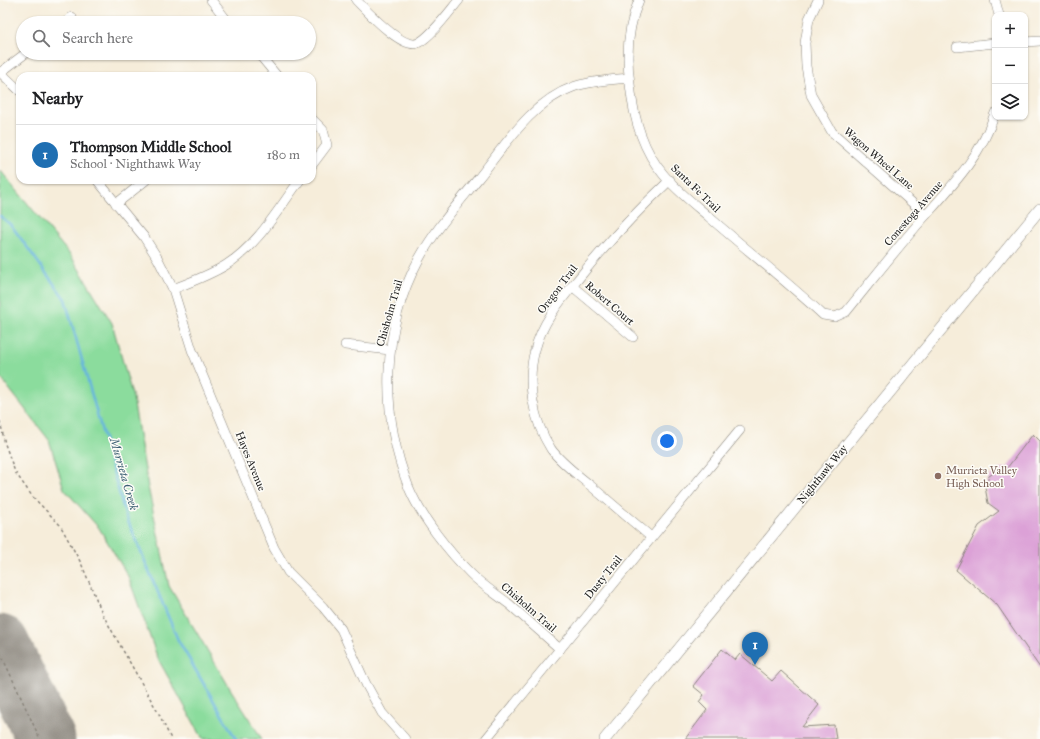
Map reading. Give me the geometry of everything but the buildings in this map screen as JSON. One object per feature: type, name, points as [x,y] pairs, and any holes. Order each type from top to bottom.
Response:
[{"type":"street","points":[[212,0],[224,16]]},
{"type":"street","points":[[356,0],[392,34],[407,44],[417,43],[425,38],[459,0]]},
{"type":"street","name":"Santa Fe Trail","points":[[639,0],[633,16],[629,44],[629,78],[637,126],[650,154],[662,173],[687,198],[823,315],[835,318]]},
{"type":"street","name":"Wagon Wheel Lane","points":[[818,0],[809,19],[804,43],[811,95],[832,132],[926,215]]},
{"type":"street","points":[[996,0],[998,12]]},
{"type":"street","points":[[1028,42],[1040,41]]},
{"type":"street","points":[[957,47],[992,44]]},
{"type":"street","points":[[16,60],[0,72],[16,87]]},
{"type":"street","points":[[264,60],[274,72]]},
{"type":"street","name":"Chisholm Trail","points":[[560,649],[471,574],[429,522],[410,490],[399,459],[391,421],[388,388],[390,350],[405,292],[419,260],[437,229],[518,130],[536,110],[553,98],[573,87],[629,78]]},
{"type":"street","name":"Conestoga Avenue","points":[[835,318],[846,312],[952,185],[976,153],[993,120]]},
{"type":"street","points":[[316,123],[323,130],[327,145],[316,160]]},
{"type":"street","name":"Oregon Trail","points":[[651,537],[570,468],[552,449],[539,424],[533,401],[532,372],[535,349],[544,325],[557,305],[631,218],[670,180]]},
{"type":"street","name":"Hayes Avenue","points":[[100,184],[147,243],[158,259],[173,289],[192,350],[274,548],[288,572],[323,607],[341,630],[366,684],[388,721],[405,739]]},
{"type":"street","points":[[116,204],[141,184]]},
{"type":"street","points":[[173,289],[227,264],[245,250],[274,216],[297,184]]},
{"type":"street","name":"Nighthawk Way","points":[[605,739],[1040,209]]},
{"type":"street","name":"Robert Court","points":[[572,286],[633,337]]},
{"type":"street","points":[[345,345],[390,350]]},
{"type":"street","name":"Dusty Trail","points":[[486,739],[740,430]]},
{"type":"path","points":[[0,421],[5,444],[15,472],[32,496],[60,525],[81,563],[103,615],[159,714],[171,739]]},
{"type":"path","points":[[0,652],[40,739]]},
{"type":"green space","points":[[0,170],[71,256],[112,323],[133,398],[148,487],[169,586],[262,739],[203,739],[158,659],[128,576],[99,528],[64,489],[49,440],[0,377]]},
{"type":"waterway","name":"Murrieta Creek","points":[[0,216],[11,225],[65,299],[125,514],[178,640],[236,739]]},
{"type":"runway","points":[[0,644],[46,739]]},
{"type":"place","name":"Murrieta Valley High School","points":[[938,476]]},
{"type":"place","name":"Thompson Middle School","points":[[755,665]]}]
